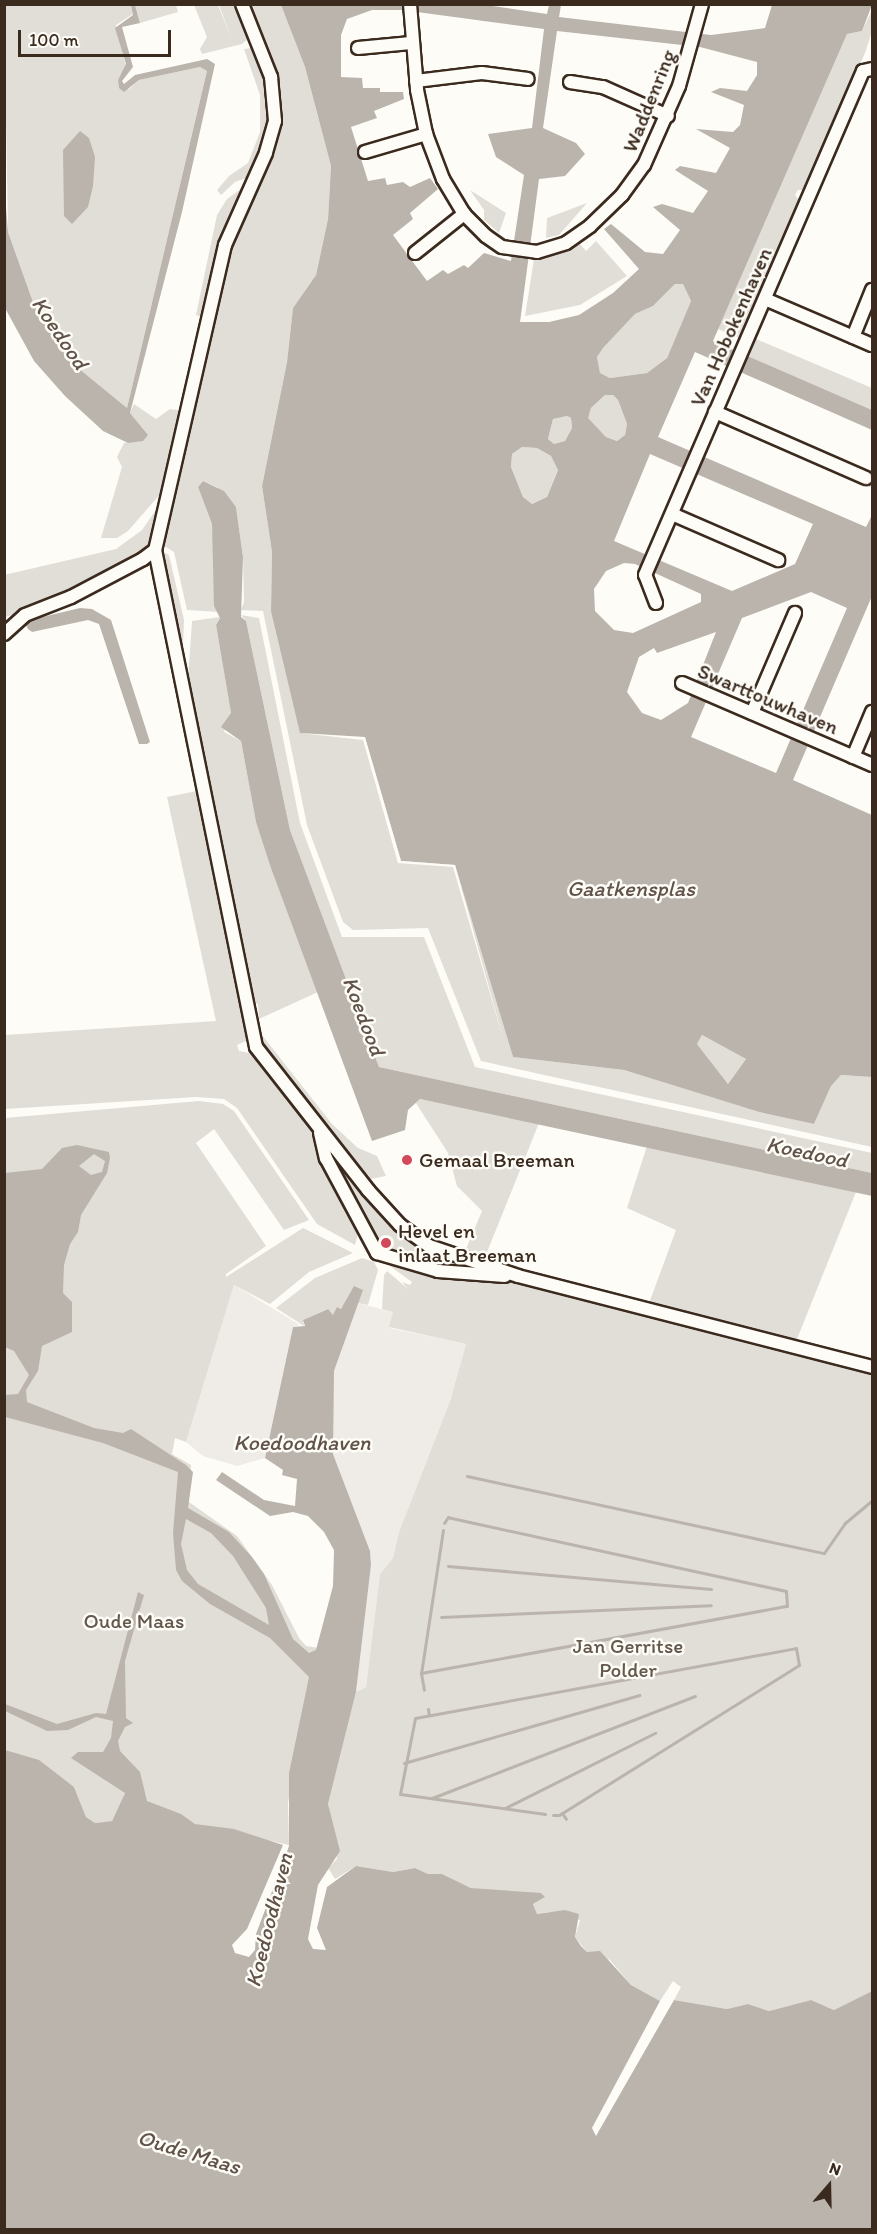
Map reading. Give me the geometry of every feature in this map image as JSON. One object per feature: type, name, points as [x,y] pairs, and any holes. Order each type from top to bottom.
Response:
[{"type":"street","points":[[242,4],[271,77],[275,121],[266,153],[225,245],[154,550],[256,1047],[368,1190],[414,1236],[453,1257],[518,1276],[873,1367]]},
{"type":"street","name":"Waddenring","points":[[410,8],[411,43],[416,81],[426,134],[440,172],[464,214],[492,241],[513,250],[529,252],[566,243],[613,204],[644,165],[668,116],[694,40],[702,4]]},
{"type":"street","points":[[358,48],[411,43]]},
{"type":"street","name":"Van Hobokenhaven","points":[[656,603],[645,578],[647,572],[715,412],[870,69]]},
{"type":"street","points":[[416,81],[482,73],[528,79]]},
{"type":"street","points":[[570,82],[603,87],[668,116]]},
{"type":"street","points":[[365,152],[426,134]]},
{"type":"street","points":[[415,253],[464,214]]},
{"type":"street","points":[[852,337],[873,291]]},
{"type":"street","points":[[765,300],[873,345]]},
{"type":"street","points":[[715,412],[866,478]]},
{"type":"street","points":[[672,514],[778,560]]},
{"type":"street","points":[[4,634],[25,615],[76,594],[154,550]]},
{"type":"street","points":[[752,713],[795,613]]},
{"type":"street","name":"Swarttouwhaven","points":[[687,685],[873,765]]},
{"type":"street","points":[[853,757],[873,711]]},
{"type":"street","points":[[319,1129],[326,1158],[377,1253],[438,1271],[518,1276]]},
{"type":"shaded area","points":[[234,1285],[300,1325],[293,1327],[265,1458],[237,1466],[203,1456],[186,1442]]},
{"type":"shaded area","points":[[358,1303],[393,1312],[390,1328],[466,1344],[450,1401],[399,1532],[393,1558],[380,1574],[366,1687],[356,1692],[371,1565],[370,1551],[333,1454],[332,1392],[334,1371]]},
{"type":"green space","points":[[4,5],[131,5],[133,14],[116,25],[126,67],[118,80],[119,88],[129,89],[139,80],[200,67],[207,71],[127,408],[72,363],[34,305],[8,232]]},
{"type":"green space","points":[[135,5],[176,5],[178,12],[140,23]]},
{"type":"green space","points":[[194,5],[218,5],[232,40],[219,5],[237,5],[250,37],[242,44],[202,54],[200,49],[207,37]]},
{"type":"green space","points":[[247,5],[281,5],[305,67],[331,166],[328,219],[316,275],[293,308],[287,362],[262,486],[272,552],[271,611],[365,737],[401,861],[455,865],[513,1057],[624,1070],[759,1112],[814,1124],[831,1086],[841,1075],[872,1077],[872,1147],[481,1061],[428,928],[353,930],[343,922],[307,825],[263,611],[241,610],[244,602],[243,557],[236,507],[217,487],[203,481],[198,487],[212,524],[219,612],[187,610],[174,552],[161,544],[181,454],[189,439],[228,247],[280,117],[277,86]]},
{"type":"green space","points":[[872,10],[872,31],[865,53],[806,190],[798,190],[795,195],[800,201],[741,339],[718,329],[847,34],[862,31]]},
{"type":"green space","points":[[252,48],[265,74],[271,112],[267,137],[249,177],[235,182],[221,195],[217,190],[229,176],[248,163],[260,132],[260,95],[244,49]]},
{"type":"green space","points":[[242,188],[225,231],[204,318],[196,315],[217,215],[227,199]]},
{"type":"green space","points":[[470,190],[506,213],[499,233],[484,220],[484,210]]},
{"type":"green space","points":[[587,203],[559,235],[546,238],[547,218]]},
{"type":"green space","points":[[596,241],[627,276],[580,305],[525,316],[534,259],[567,250],[578,242],[586,251]]},
{"type":"green space","points":[[675,284],[683,284],[691,301],[667,358],[647,373],[610,378],[600,373],[597,357],[603,348],[635,314],[653,306]]},
{"type":"green space","points":[[756,339],[872,388],[872,410],[749,357]]},
{"type":"green space","points":[[605,395],[613,395],[618,400],[627,424],[625,435],[617,441],[606,437],[587,418],[591,408]]},
{"type":"green space","points":[[134,404],[156,419],[170,409],[183,411],[162,492],[128,531],[117,538],[101,538],[122,467],[117,457],[124,443],[137,441],[146,433],[130,413]]},
{"type":"green space","points":[[567,416],[571,418],[572,428],[565,441],[554,444],[548,439],[553,419]]},
{"type":"green space","points":[[522,447],[537,448],[551,456],[558,469],[547,497],[532,504],[523,497],[511,467],[512,454]]},
{"type":"green space","points":[[158,507],[152,539],[136,559],[27,611],[5,617],[4,575],[116,549],[142,530]]},
{"type":"green space","points":[[160,550],[169,555],[184,620],[182,670]]},
{"type":"green space","points":[[241,615],[259,618],[300,823],[342,937],[424,937],[475,1067],[872,1153],[872,1173],[379,1067],[290,830],[246,621]]},
{"type":"green space","points":[[220,617],[216,625],[231,713],[224,732],[241,741],[256,822],[318,992],[259,1019],[258,1004],[249,1002],[187,694],[192,621]]},
{"type":"green space","points":[[197,791],[248,1034],[246,1041],[237,1045],[239,1051],[254,1054],[312,1127],[359,1229],[355,1245],[317,1224],[237,1108],[224,1099],[196,1097],[5,1109],[5,1035],[216,1021],[167,797]]},
{"type":"green space","points":[[258,1030],[332,1124],[358,1148],[377,1156],[386,1176],[365,1180],[265,1053]]},
{"type":"green space","points":[[702,1035],[746,1059],[728,1084],[697,1044]]},
{"type":"green space","points":[[420,1099],[539,1123],[483,1262],[463,1256],[482,1211],[457,1186],[448,1153],[416,1103]]},
{"type":"green space","name":"Oude Maas","points":[[199,1101],[223,1104],[234,1111],[309,1220],[284,1230],[214,1129],[196,1143],[266,1246],[226,1274],[226,1277],[303,1228],[353,1253],[309,1272],[270,1304],[234,1285],[186,1442],[175,1438],[172,1454],[191,1465],[189,1502],[237,1536],[272,1585],[299,1638],[306,1646],[320,1648],[309,1685],[288,1803],[289,1845],[195,1824],[147,1801],[115,1775],[125,1793],[112,1821],[95,1823],[86,1817],[74,1787],[43,1764],[4,1750],[5,1118]]},
{"type":"green space","points":[[647,1146],[856,1192],[795,1344],[648,1306],[676,1230],[627,1208]]},
{"type":"green space","points":[[326,1147],[426,1249],[493,1273],[421,1263],[381,1246]]},
{"type":"green space","points":[[362,1258],[374,1262],[378,1270],[368,1305],[358,1303],[362,1290],[333,1315],[327,1309],[303,1320],[304,1326],[276,1308],[315,1278]]},
{"type":"green space","name":"Jan Gerritse Polder","points":[[400,1263],[518,1281],[872,1371],[872,1991],[834,2010],[811,2000],[769,2011],[748,2004],[727,2009],[674,2000],[681,1987],[673,1981],[660,2001],[631,1985],[610,1960],[587,1952],[575,1937],[580,1920],[549,1912],[537,1914],[533,1904],[545,1897],[471,1888],[442,1874],[428,1874],[415,1868],[393,1872],[356,1866],[335,1879],[328,1868],[337,1859],[328,1804],[356,1692],[366,1687],[380,1574],[393,1558],[399,1532],[450,1401],[466,1344],[389,1327],[393,1312],[382,1309],[384,1275],[387,1271],[408,1289],[402,1282],[410,1285],[412,1282],[390,1266]]},
{"type":"water","name":"Gaatkensplas","points":[[479,4],[547,14],[549,5],[561,5],[559,17],[711,35],[765,28],[772,5],[872,5],[862,31],[847,34],[713,341],[872,410],[872,430],[695,352],[658,437],[866,527],[872,515],[872,596],[793,780],[872,815],[872,1077],[841,1075],[831,1086],[814,1124],[759,1112],[624,1070],[513,1057],[455,865],[401,861],[365,738],[300,733],[271,611],[272,552],[262,486],[287,362],[293,308],[316,275],[328,219],[331,166],[305,67],[281,5]],"holes":[[[372,10],[402,10],[544,29],[532,128],[488,134],[496,157],[524,175],[511,261],[484,253],[468,268],[464,265],[448,274],[443,270],[427,281],[393,235],[413,219],[410,213],[438,189],[430,178],[410,187],[403,182],[387,185],[385,178],[368,181],[351,127],[377,118],[374,111],[404,99],[403,92],[380,92],[380,88],[363,88],[362,78],[341,77],[341,35],[347,19]],[[557,31],[700,47],[757,62],[757,75],[747,91],[720,88],[711,92],[744,105],[740,125],[733,132],[696,129],[730,148],[716,173],[680,166],[675,170],[708,191],[693,213],[662,204],[653,207],[680,230],[663,254],[645,252],[611,224],[604,229],[639,269],[613,293],[579,315],[549,322],[520,322],[539,179],[565,176],[585,154],[576,143],[543,128]],[[675,284],[683,284],[691,301],[667,358],[647,373],[610,378],[600,373],[597,357],[635,314],[653,306]],[[605,395],[613,395],[618,400],[627,424],[625,435],[617,441],[606,437],[588,418],[591,408]],[[567,416],[571,418],[572,428],[565,441],[554,444],[548,439],[553,419]],[[522,447],[537,448],[551,456],[558,470],[547,497],[532,504],[523,497],[511,467],[512,454]],[[650,454],[813,524],[795,564],[732,591],[614,541]],[[624,563],[635,564],[701,594],[701,602],[633,633],[614,630],[595,611],[594,589],[606,571]],[[811,592],[847,608],[776,773],[691,737],[742,618]],[[716,632],[688,703],[661,720],[642,713],[627,692],[639,657],[654,648],[657,653]],[[702,1035],[746,1059],[728,1084],[697,1044]]]},
{"type":"water","points":[[131,5],[135,5],[140,23],[122,27],[133,67],[122,81],[124,84],[135,75],[207,59],[215,64],[182,212],[130,413],[148,435],[143,441],[128,443],[103,431],[65,396],[34,361],[5,308],[4,182],[8,232],[34,305],[72,363],[127,408],[207,71],[200,67],[139,80],[124,92],[119,88],[118,80],[126,64],[115,28],[133,15]]},
{"type":"water","points":[[80,131],[89,138],[95,157],[93,186],[88,207],[72,224],[64,216],[63,150]]},
{"type":"water","points":[[203,481],[224,491],[236,507],[243,557],[241,617],[246,621],[290,830],[379,1067],[872,1173],[872,1196],[420,1099],[408,1110],[405,1130],[372,1141],[271,868],[256,822],[241,741],[221,727],[231,713],[216,625],[220,618],[214,606],[212,524],[198,487]]},
{"type":"water","points":[[80,608],[92,609],[111,620],[150,742],[147,744],[139,744],[99,624],[88,620],[32,632],[26,625],[34,619]]},
{"type":"water","name":"Koedoodhaven","points":[[77,1145],[109,1152],[110,1158],[107,1173],[81,1215],[78,1232],[70,1244],[64,1265],[63,1293],[72,1302],[72,1332],[42,1346],[38,1371],[26,1390],[27,1402],[94,1428],[123,1433],[131,1429],[186,1465],[193,1472],[188,1508],[229,1532],[252,1557],[264,1574],[293,1639],[309,1653],[316,1650],[333,1586],[334,1550],[324,1532],[308,1516],[293,1512],[270,1516],[216,1480],[222,1472],[264,1500],[295,1506],[297,1479],[282,1475],[283,1470],[265,1458],[293,1327],[305,1326],[303,1320],[328,1309],[333,1315],[337,1307],[341,1309],[354,1286],[363,1290],[334,1371],[333,1454],[370,1551],[371,1565],[356,1692],[328,1804],[340,1851],[318,1885],[308,1939],[313,1949],[326,1950],[317,1928],[327,1887],[356,1866],[393,1872],[415,1868],[428,1874],[442,1874],[471,1888],[541,1893],[545,1897],[533,1904],[537,1914],[565,1910],[579,1914],[575,1937],[581,1946],[587,1952],[600,1951],[631,1985],[660,2001],[592,2128],[596,2136],[674,2000],[727,2009],[748,2004],[769,2011],[811,2000],[834,2010],[872,1991],[872,2229],[5,2229],[5,1750],[39,1760],[74,1787],[86,1817],[95,1823],[112,1821],[125,1793],[71,1758],[78,1752],[103,1752],[111,1738],[113,1721],[96,1717],[68,1730],[47,1731],[5,1711],[5,1704],[57,1724],[96,1713],[106,1714],[138,1592],[144,1595],[125,1661],[126,1718],[133,1723],[125,1727],[118,1741],[120,1751],[140,1772],[147,1801],[181,1814],[195,1824],[234,1829],[283,1845],[247,1929],[232,1945],[235,1953],[249,1957],[255,1950],[256,1934],[289,1846],[289,1773],[309,1677],[270,1638],[210,1604],[182,1581],[176,1570],[173,1533],[178,1472],[103,1443],[5,1417],[5,1395],[18,1394],[29,1375],[14,1351],[5,1347],[5,1173],[42,1169],[62,1148]],"holes":[[[94,1154],[105,1161],[102,1172],[91,1175],[79,1166]],[[186,1519],[211,1533],[233,1556],[266,1608],[269,1625],[198,1584],[187,1570],[181,1544]]]},
{"type":"pier","points":[[300,733],[365,737],[401,861],[455,865],[505,1045],[453,867],[398,863],[363,740]]},
{"type":"waterway","points":[[467,1476],[824,1553],[845,1523],[872,1500]]},
{"type":"waterway","points":[[443,1530],[421,1673],[787,1606],[786,1591],[448,1517],[444,1523]]},
{"type":"waterway","points":[[448,1566],[711,1589]]},
{"type":"waterway","points":[[441,1617],[711,1605]]},
{"type":"waterway","points":[[545,1814],[400,1794],[415,1718],[796,1648],[799,1665],[559,1815],[553,1815]]},
{"type":"waterway","points":[[421,1673],[424,1690]]},
{"type":"waterway","points":[[404,1763],[639,1695]]},
{"type":"waterway","points":[[432,1798],[695,1696]]},
{"type":"waterway","points":[[428,1709],[429,1715]]},
{"type":"waterway","points":[[505,1808],[655,1733]]},
{"type":"waterway","points":[[562,1813],[566,1819]]},
{"type":"place","name":"Gemaal Breeman","points":[[407,1160]]},
{"type":"place","name":"Hevel en inlaat Breeman","points":[[386,1243]]},
{"type":"water label","name":"Koedood","points":[[60,333]]},
{"type":"water label","name":"Koedood","points":[[364,1016]]},
{"type":"water label","name":"Koedood","points":[[807,1152]]}]
